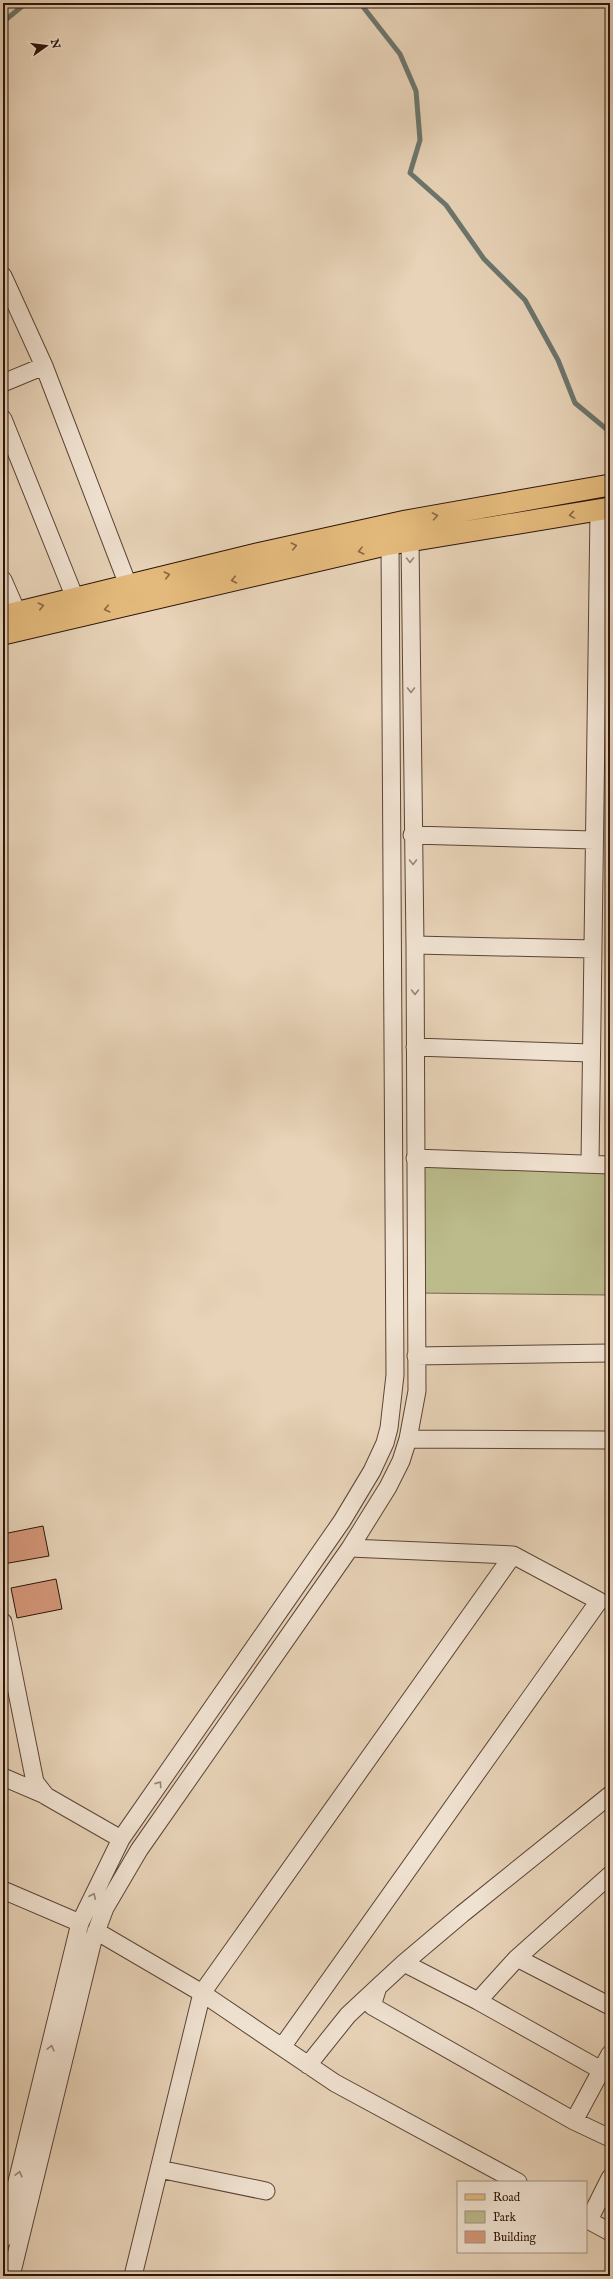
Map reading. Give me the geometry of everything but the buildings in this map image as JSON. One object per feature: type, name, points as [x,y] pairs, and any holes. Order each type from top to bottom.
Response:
[{"type":"main road","points":[[3,634],[398,533],[610,485]]},
{"type":"main road","points":[[10,614],[128,585],[398,533],[604,509]]},
{"type":"street","points":[[3,276],[44,366],[128,585]]},
{"type":"street","points":[[3,383],[44,366]]},
{"type":"street","points":[[3,418],[75,598]]},
{"type":"street","points":[[590,1164],[594,840],[603,772],[604,509]]},
{"type":"street","points":[[11,2276],[96,1931],[105,1908],[139,1850],[350,1548],[396,1474],[408,1439],[416,1392],[415,945],[412,835],[398,533]]},
{"type":"street","points":[[3,2239],[80,1923],[121,1839],[342,1521],[372,1471],[389,1428],[395,1375],[398,533]]},
{"type":"street","points":[[3,580],[10,614]]},
{"type":"street","points":[[412,835],[594,840]]},
{"type":"street","points":[[415,945],[593,949]]},
{"type":"street","points":[[415,1047],[591,1053]]},
{"type":"street","points":[[415,1158],[610,1165]]},
{"type":"street","points":[[416,1356],[610,1353]]},
{"type":"street","points":[[408,1439],[610,1440]]},
{"type":"street","points":[[282,2048],[599,1601],[513,1555],[350,1548]]},
{"type":"street","points":[[133,2276],[202,1993],[513,1555]]},
{"type":"street","points":[[3,1622],[32,1775],[40,1790],[46,1796]]},
{"type":"street","points":[[3,1777],[46,1796],[121,1839]]},
{"type":"street","points":[[308,2065],[348,2015],[404,1963],[462,1914],[610,1795]]},
{"type":"street","points":[[478,2001],[517,1958],[610,1875]]},
{"type":"street","points":[[3,1890],[80,1923]]},
{"type":"street","points":[[96,1931],[202,1993],[335,2083],[516,2181]]},
{"type":"street","points":[[517,1958],[610,2006]]},
{"type":"street","points":[[404,1963],[478,2001],[601,2070]]},
{"type":"street","points":[[378,1987],[372,2006],[574,2121],[610,2138]]},
{"type":"street","points":[[574,2121],[610,2054]]},
{"type":"street","points":[[159,2169],[266,2191]]},
{"type":"street","points":[[610,2178],[587,2219],[610,2232]]},
{"type":"green space","points":[[415,1158],[610,1165],[610,1295],[416,1293]]},
{"type":"waterway","points":[[3,22],[26,3]]},
{"type":"waterway","points":[[360,3],[400,54],[416,91],[420,140],[410,173],[446,205],[484,259],[525,300],[558,360],[575,403],[610,432]]}]
